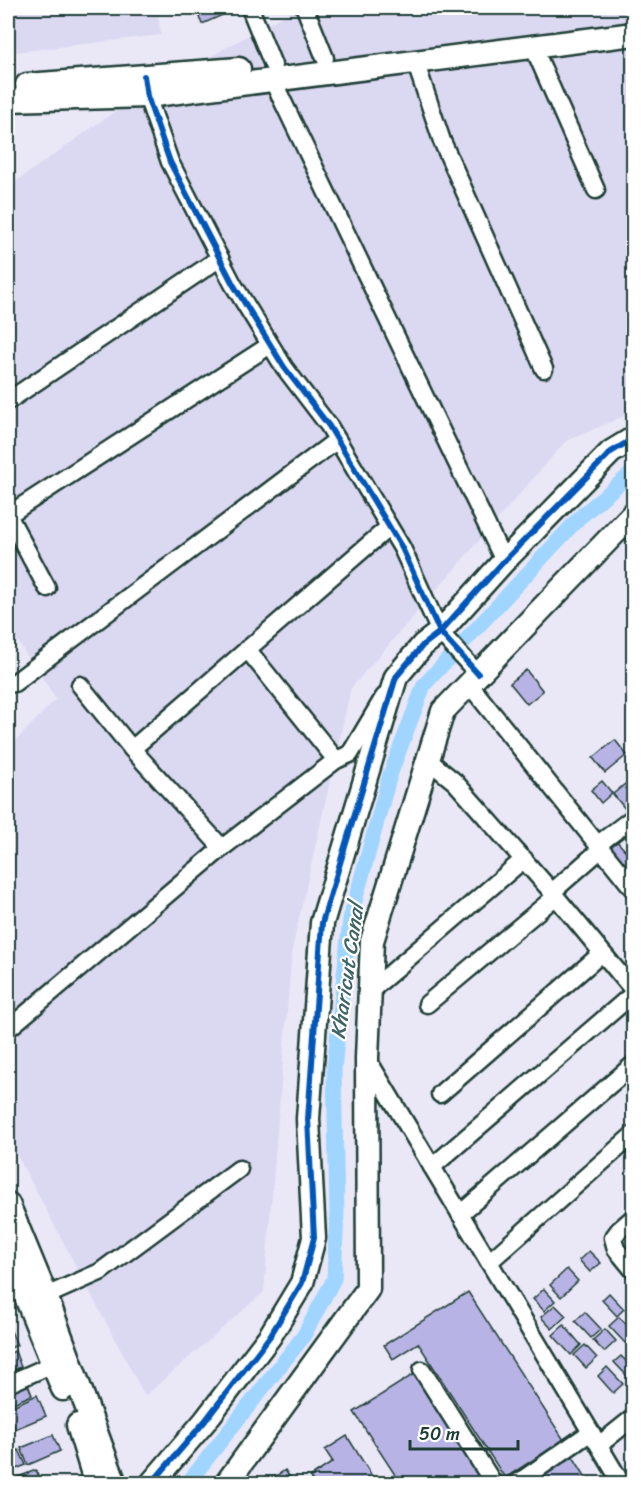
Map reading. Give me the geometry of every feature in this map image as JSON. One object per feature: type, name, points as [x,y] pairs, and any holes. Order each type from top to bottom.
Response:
[{"type":"street","points":[[250,8],[273,72],[504,561]]},
{"type":"street","points":[[305,8],[325,58]]},
{"type":"street","points":[[273,72],[325,58],[633,33]]},
{"type":"street","points":[[8,100],[273,72],[415,61],[633,33]]},
{"type":"street","points":[[532,46],[596,190]]},
{"type":"street","points":[[415,61],[442,141],[544,369]]},
{"type":"street","points":[[8,86],[146,86]]},
{"type":"street","points":[[146,86],[170,162],[233,284],[284,368],[337,440],[402,548],[441,633],[600,850],[633,890]]},
{"type":"street","points":[[8,401],[220,258]]},
{"type":"street","points":[[47,588],[8,515],[270,345]]},
{"type":"street","points":[[8,1029],[222,848],[336,760],[350,754],[396,677],[423,645],[441,633],[504,561],[611,453],[633,438]]},
{"type":"street","points":[[8,684],[14,683],[337,440]]},
{"type":"street","points":[[226,1484],[368,1289],[367,1058],[372,941],[443,711],[633,513]]},
{"type":"street","points":[[132,749],[389,527]]},
{"type":"street","points":[[247,650],[336,760]]},
{"type":"street","points":[[151,1484],[205,1421],[270,1336],[302,1283],[314,1238],[308,1119],[322,923],[396,677]]},
{"type":"street","points":[[80,686],[132,749],[222,848]]},
{"type":"street","points":[[428,760],[455,782],[524,859],[633,992],[432,1167]]},
{"type":"street","points":[[427,1004],[553,894],[600,850],[601,843],[633,817]]},
{"type":"street","points":[[370,991],[524,859]]},
{"type":"street","points":[[440,1094],[602,953]]},
{"type":"street","points":[[367,1058],[622,1484]]},
{"type":"street","points":[[460,1214],[633,1064]]},
{"type":"street","points":[[489,1262],[633,1134]]},
{"type":"street","points":[[37,1300],[100,1272],[238,1169]]},
{"type":"street","points":[[8,1204],[37,1300],[53,1364],[77,1422],[96,1484]]},
{"type":"street","points":[[633,1217],[613,1238],[616,1249],[633,1271]]},
{"type":"street","points":[[8,1253],[37,1300],[115,1484]]},
{"type":"street","points":[[8,1384],[53,1364]]},
{"type":"street","points":[[422,1370],[494,1484]]},
{"type":"street","points":[[516,1484],[633,1417]]},
{"type":"shaded area","points":[[8,8],[157,8],[161,35],[8,53]]},
{"type":"shaded area","points":[[297,8],[633,8],[633,412],[565,442],[351,688],[292,950],[264,1292],[145,1396],[8,1138],[8,749],[56,699],[8,627],[8,187],[124,105]]},
{"type":"building","points":[[222,8],[225,14],[202,24],[196,10]]},
{"type":"building","points":[[526,670],[543,691],[527,704],[510,683]]},
{"type":"building","points":[[615,740],[627,755],[605,773],[593,758]]},
{"type":"building","points":[[602,781],[612,793],[601,803],[591,790]]},
{"type":"building","points":[[625,784],[634,794],[634,804],[626,810],[613,794]]},
{"type":"building","points":[[613,837],[634,860],[625,869],[604,845]]},
{"type":"building","points":[[589,1251],[601,1263],[590,1272],[579,1260]]},
{"type":"building","points":[[567,1269],[578,1281],[561,1297],[550,1285]]},
{"type":"building","points":[[544,1289],[555,1301],[544,1311],[533,1299]]},
{"type":"building","points":[[468,1292],[564,1440],[505,1478],[418,1343],[393,1359],[384,1345]]},
{"type":"building","points":[[609,1293],[624,1309],[617,1316],[602,1300]]},
{"type":"building","points":[[555,1305],[566,1316],[552,1329],[541,1317]]},
{"type":"building","points":[[585,1312],[601,1329],[591,1338],[575,1321]]},
{"type":"building","points":[[619,1317],[634,1332],[634,1335],[625,1343],[609,1326]]},
{"type":"building","points":[[8,1324],[17,1345],[8,1349]]},
{"type":"building","points":[[564,1325],[581,1345],[571,1355],[553,1335]]},
{"type":"building","points":[[605,1329],[616,1341],[604,1352],[593,1340]]},
{"type":"building","points":[[585,1345],[597,1358],[586,1368],[574,1355]]},
{"type":"building","points":[[15,1351],[21,1367],[8,1372],[8,1354]]},
{"type":"building","points":[[621,1356],[634,1369],[634,1376],[630,1379],[614,1362]]},
{"type":"building","points":[[607,1367],[623,1384],[613,1393],[598,1376]]},
{"type":"building","points":[[414,1374],[484,1484],[401,1484],[354,1412]]},
{"type":"building","points":[[27,1382],[32,1395],[13,1403],[8,1391]]},
{"type":"building","points":[[37,1395],[46,1416],[15,1429],[8,1408]]},
{"type":"building","points":[[53,1435],[60,1451],[28,1465],[21,1448]]},
{"type":"building","points":[[8,1436],[14,1449],[8,1452]]},
{"type":"building","points":[[347,1436],[377,1484],[315,1484],[310,1477],[333,1462],[325,1450]]},
{"type":"building","points":[[19,1450],[26,1465],[8,1472],[8,1455]]},
{"type":"building","points":[[572,1455],[590,1484],[527,1484]]},
{"type":"building","points":[[36,1470],[42,1484],[9,1484],[8,1481]]},
{"type":"building","points":[[285,1470],[294,1484],[264,1484]]},
{"type":"waterway","name":"Kharicut Canal","points":[[187,1484],[303,1337],[334,1279],[337,1212],[334,1069],[350,919],[390,775],[424,685],[579,518],[634,471]]},
{"type":"cycle path","points":[[144,76],[147,96],[170,162],[233,284],[284,367],[329,426],[402,548],[440,632],[478,674]]},
{"type":"cycle path","points":[[151,1484],[205,1421],[270,1336],[302,1283],[314,1238],[308,1119],[322,923],[396,677],[423,645],[440,632],[504,561],[611,452],[634,438]]}]
